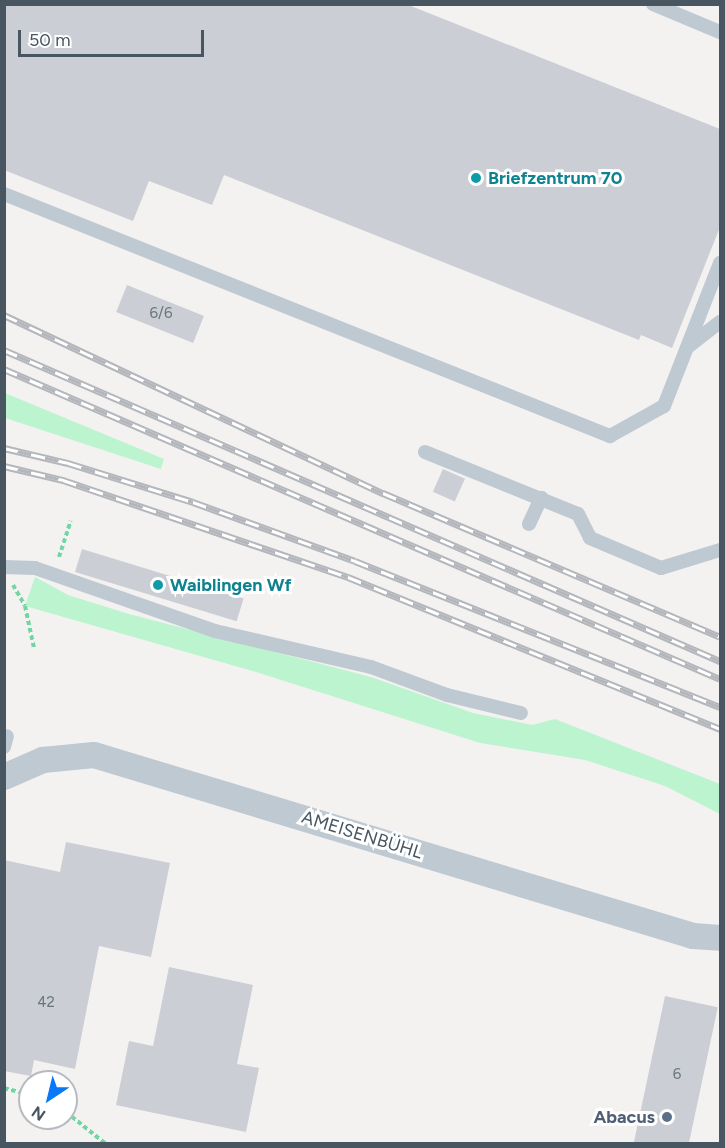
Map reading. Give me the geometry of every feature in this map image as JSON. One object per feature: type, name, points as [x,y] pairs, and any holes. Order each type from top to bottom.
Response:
[{"type":"street","name":"AMEISENBÜHL","points":[[4,777],[43,760],[94,755],[693,936],[720,938]]},
{"type":"lane","points":[[652,4],[720,32]]},
{"type":"lane","points":[[4,194],[610,436],[664,406],[720,263]]},
{"type":"lane","points":[[687,347],[720,322]]},
{"type":"lane","points":[[425,452],[578,514],[590,538],[661,568],[720,550]]},
{"type":"lane","points":[[529,524],[541,498]]},
{"type":"lane","points":[[7,574],[35,568],[215,632],[371,667],[447,695],[520,713]]},
{"type":"path","points":[[53,575],[71,521]]},
{"type":"path","points":[[7,574],[25,606],[33,648]]},
{"type":"path","points":[[78,1121],[106,1143]]},
{"type":"green space","points":[[5,393],[164,459],[161,469],[5,418]]},
{"type":"green space","points":[[35,577],[68,595],[129,614],[371,677],[473,713],[532,725],[555,719],[720,784],[720,814],[665,786],[585,760],[480,743],[256,672],[25,606]]},
{"type":"building","name":"Briefzentrum 70","points":[[4,4],[406,4],[720,129],[720,227],[672,348],[641,335],[639,340],[224,175],[212,205],[149,181],[133,221],[4,170]]},
{"type":"building","points":[[127,285],[204,316],[193,343],[116,312]]},
{"type":"building","points":[[443,469],[465,479],[455,502],[433,492]]},
{"type":"building","name":"Waiblingen Wf","points":[[82,549],[244,598],[237,621],[75,572]]},
{"type":"building","points":[[66,842],[170,863],[151,957],[99,946],[75,1069],[34,1060],[32,1070],[18,1070],[18,1074],[4,1071],[4,860],[60,872]]},
{"type":"building","points":[[169,967],[253,985],[237,1064],[259,1068],[246,1132],[116,1105],[129,1041],[153,1046]]},
{"type":"building","points":[[665,996],[718,1007],[689,1144],[634,1143]]},
{"type":"railway","points":[[4,315],[383,493],[720,637]]},
{"type":"railway","points":[[4,350],[720,661]]},
{"type":"railway","points":[[4,369],[720,679]]},
{"type":"railway","points":[[4,448],[68,463],[193,502],[355,561],[720,707]]},
{"type":"railway","points":[[4,466],[63,480],[348,577],[720,729]]},
{"type":"place","name":"Briefzentrum 70","points":[[476,178]]},
{"type":"place","name":"Waiblingen Wf","points":[[158,585]]},
{"type":"place","name":"Abacus","points":[[667,1117]]}]
